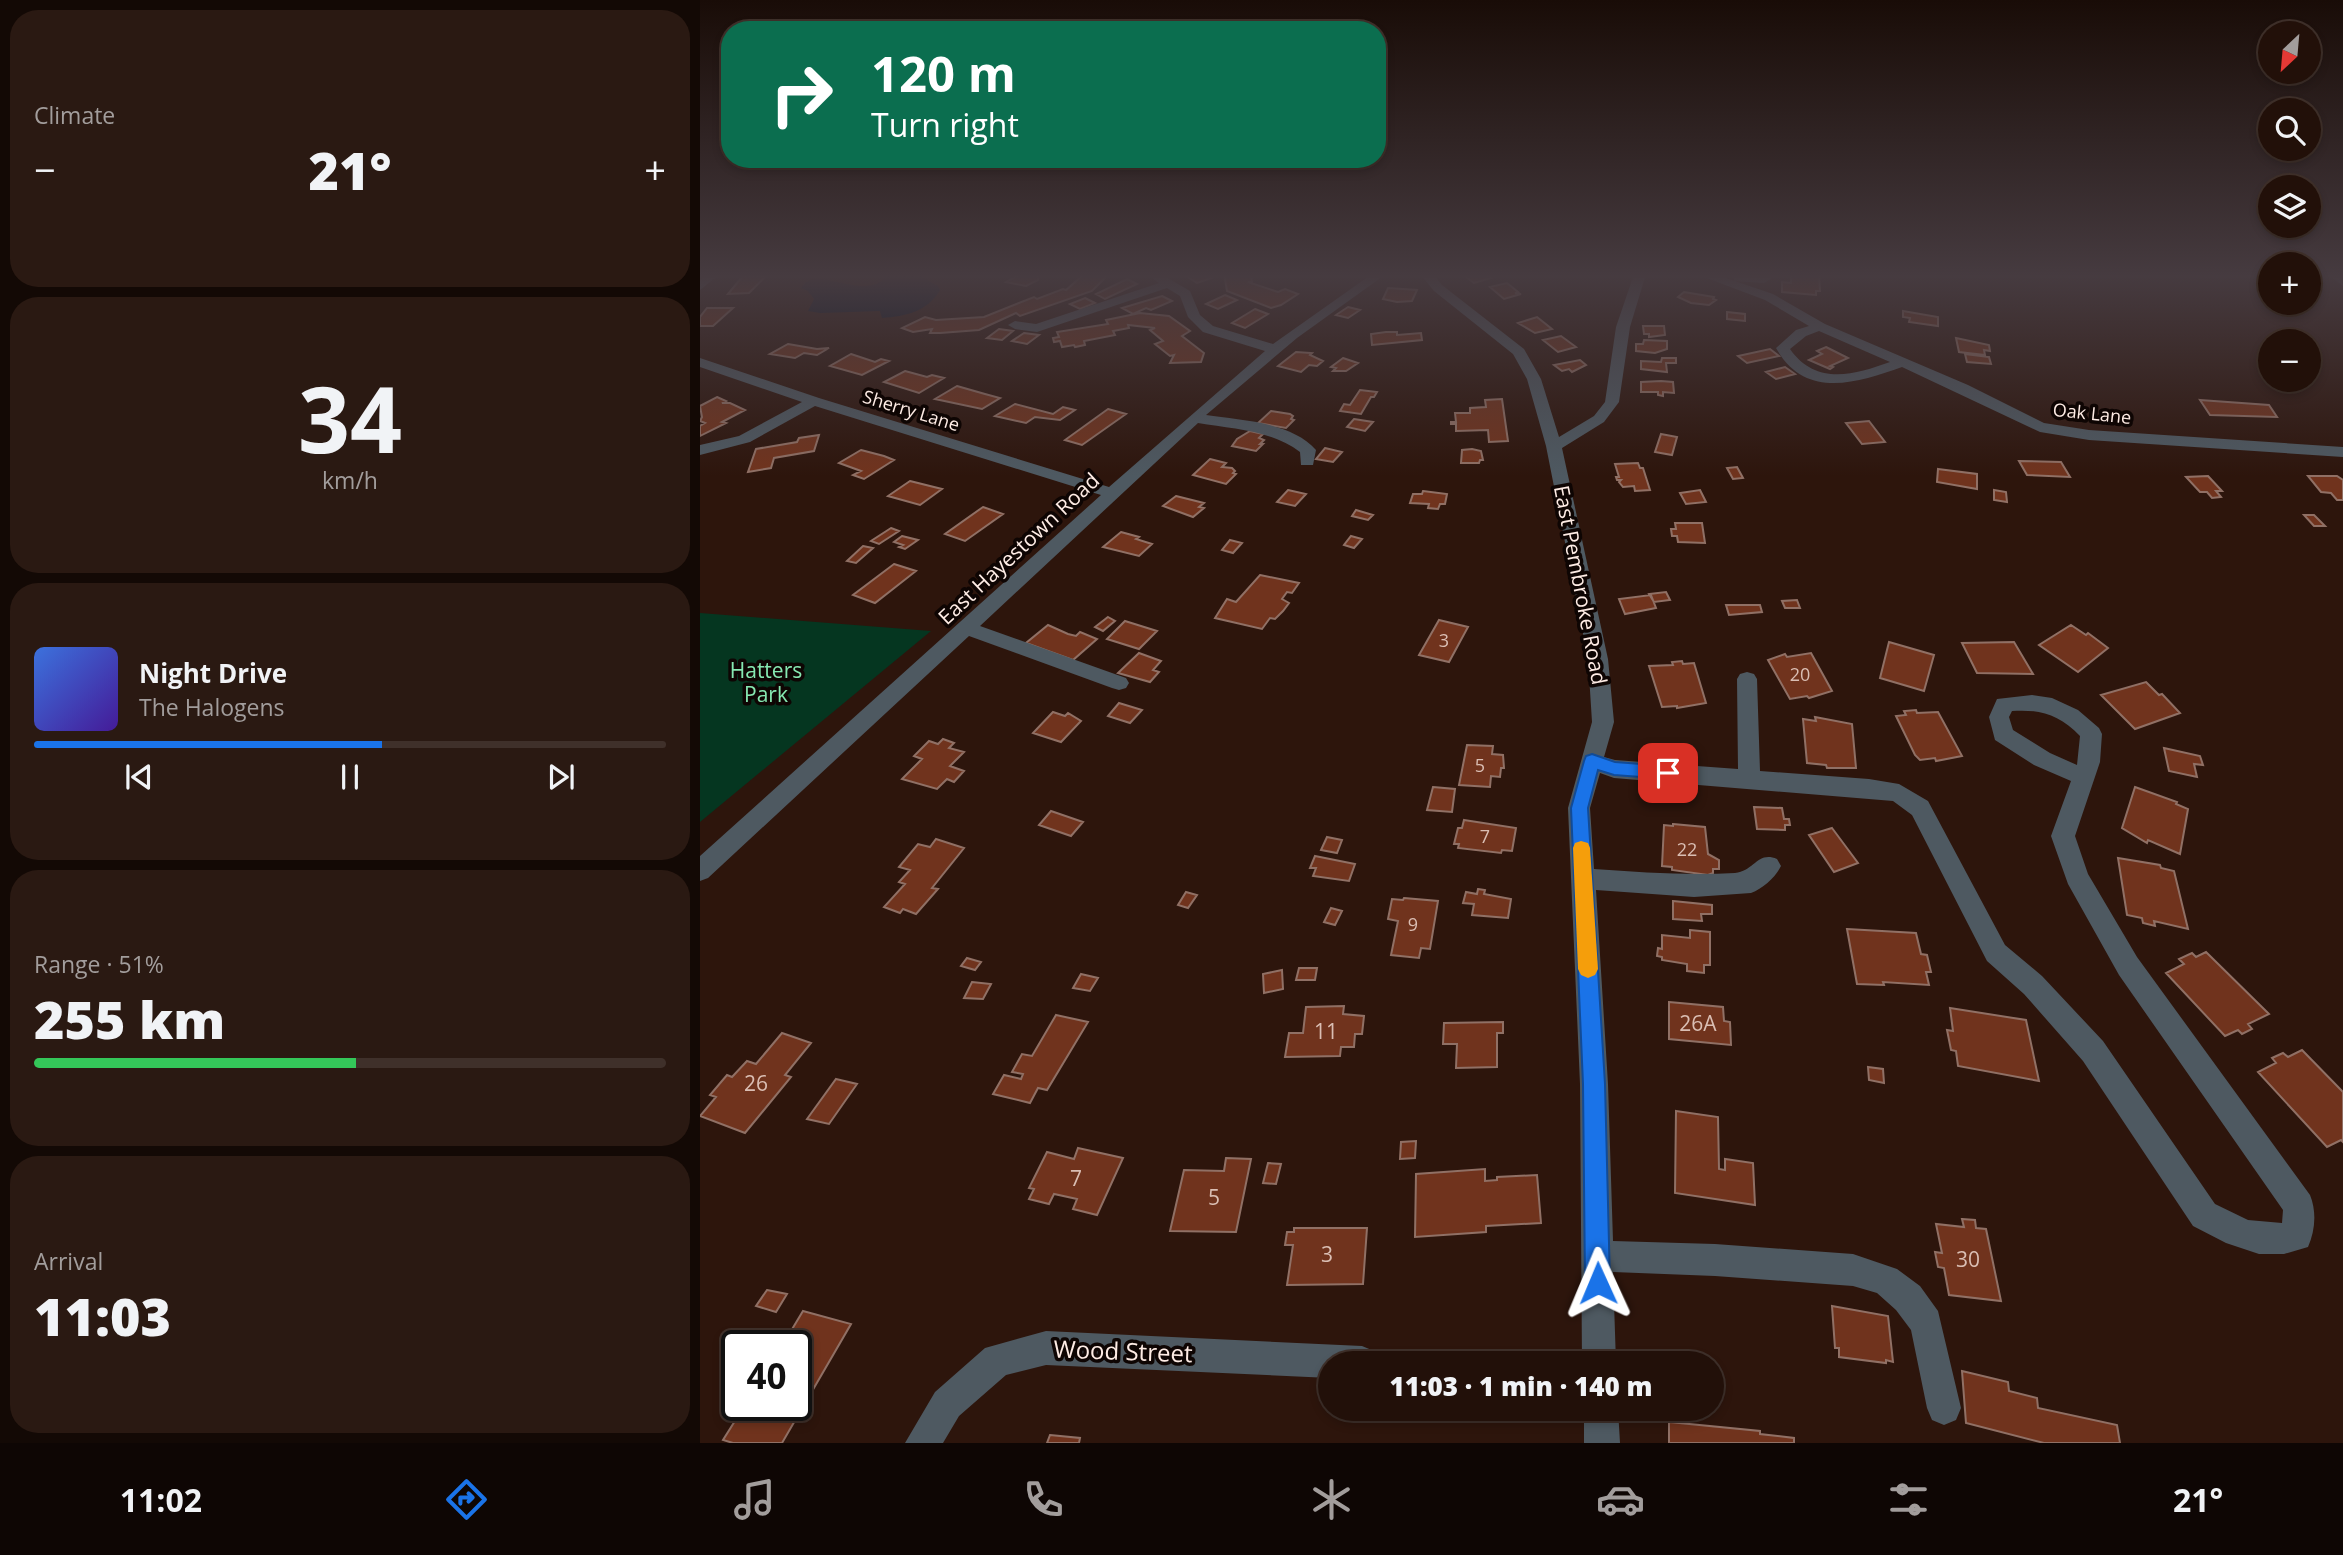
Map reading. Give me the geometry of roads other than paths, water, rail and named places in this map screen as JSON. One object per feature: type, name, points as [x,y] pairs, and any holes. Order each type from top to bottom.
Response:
[{"type":"street","points":[[1249,341],[1274,349]]},
{"type":"street","name":"East Hayestown Road","points":[[700,871],[1194,418],[1285,341]]},
{"type":"street","name":"East Pembroke Road","points":[[1506,341],[1519,352],[1534,379],[1554,446],[1598,659],[1603,722],[1580,808],[1594,1084],[1600,1351]]},
{"type":"street","points":[[1554,446],[1599,419],[1612,402],[1621,341]]},
{"type":"street","points":[[1791,341],[1783,348],[1804,372],[1814,377],[1846,379],[1903,362]]},
{"type":"street","name":"Oak Lane","points":[[1854,341],[1963,388],[2040,427],[2089,435],[2343,452]]},
{"type":"street","name":"Sherry Lane","points":[[700,362],[814,401],[1112,493]]},
{"type":"street","points":[[700,450],[713,450],[746,437],[814,401]]},
{"type":"street","points":[[1194,418],[1278,434],[1301,443],[1308,450],[1307,462]]},
{"type":"street","points":[[967,628],[1119,683]]},
{"type":"street","points":[[1747,679],[1749,779]]},
{"type":"street","points":[[1592,761],[1614,769],[1899,793],[1920,808],[1996,953],[2033,985],[2092,1051],[2204,1215],[2232,1232],[2274,1241],[2297,1236],[2299,1206],[2128,966],[2077,877],[2063,836],[2084,777]]},
{"type":"street","points":[[1583,879],[1694,886],[1751,882],[1769,866]]},
{"type":"street","points":[[1597,1256],[1715,1260],[1853,1270],[1886,1280],[1908,1298],[1926,1323],[1944,1408]]},
{"type":"street","name":"Wood Street","points":[[923,1443],[947,1404],[997,1360],[1046,1348],[1318,1361]]},
{"type":"street","points":[[1601,1421],[1602,1443]]},
{"type":"park label","name":"Hatters Park","points":[[766,683]]}]
